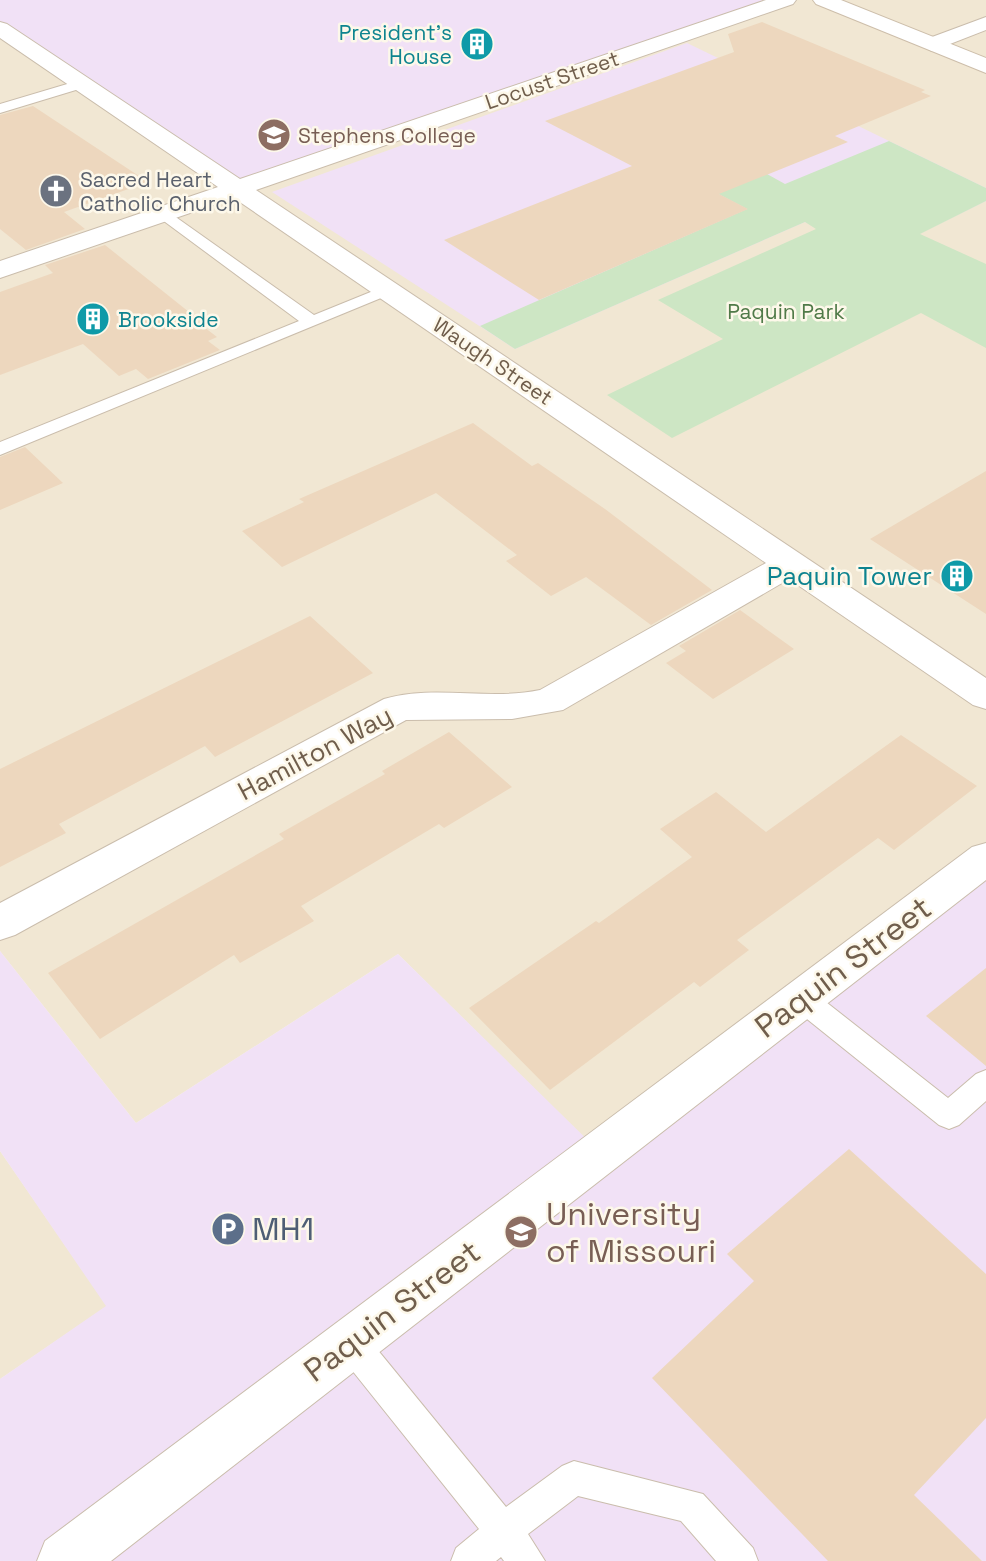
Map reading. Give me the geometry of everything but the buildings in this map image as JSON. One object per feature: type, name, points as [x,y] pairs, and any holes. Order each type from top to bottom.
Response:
[{"type":"street","name":"Locust Street","points":[[0,270],[786,0]]},
{"type":"street","points":[[823,0],[986,66]]},
{"type":"street","points":[[932,45],[986,23]]},
{"type":"street","name":"Waugh Street","points":[[0,28],[986,696]]},
{"type":"street","name":"Hamilton Way","points":[[0,923],[397,708],[422,703],[512,707],[550,701],[792,563]]},
{"type":"street","name":"Paquin Street","points":[[65,1561],[986,858]]},
{"type":"lane","points":[[0,108],[84,83]]},
{"type":"lane","points":[[163,213],[312,322]]},
{"type":"lane","points":[[0,450],[389,290]]},
{"type":"lane","points":[[802,999],[949,1116],[986,1083]]},
{"type":"lane","points":[[351,1343],[527,1561]]},
{"type":"lane","points":[[469,1561],[503,1531],[574,1478],[691,1506],[740,1561]]},
{"type":"shaded area","name":"Stephens College","points":[[0,0],[761,0],[769,3],[237,187],[0,28]]},
{"type":"shaded area","points":[[761,0],[986,0],[986,864],[606,1159],[398,954],[136,1123],[0,951],[0,28],[767,3]]},
{"type":"shaded area","points":[[687,43],[986,188],[986,201],[872,257],[805,222],[515,349],[272,192]]},
{"type":"shaded area","name":"University of Missouri","points":[[986,864],[986,1561],[0,1561],[0,1379],[106,1306],[0,1151],[0,951],[136,1123],[398,954],[606,1158]]},
{"type":"shaded area","points":[[0,1151],[107,1306],[0,1379]]},
{"type":"green space","name":"Paquin Park","points":[[889,141],[986,188],[986,201],[920,234],[986,264],[986,348],[921,313],[672,438],[607,395],[723,339],[658,300],[816,229],[805,222],[515,349],[480,326],[747,209],[674,171],[767,174],[785,184]]},
{"type":"place","name":"President's House","points":[[477,44]]},
{"type":"place","name":"Stephens College","points":[[274,135]]},
{"type":"place","name":"Sacred Heart Catholic Church","points":[[56,191]]},
{"type":"place","name":"Brookside","points":[[93,319]]},
{"type":"place","name":"Paquin Tower","points":[[957,576]]},
{"type":"place","name":"MH1","points":[[228,1229]]},
{"type":"place","name":"University of Missouri","points":[[521,1232]]}]
